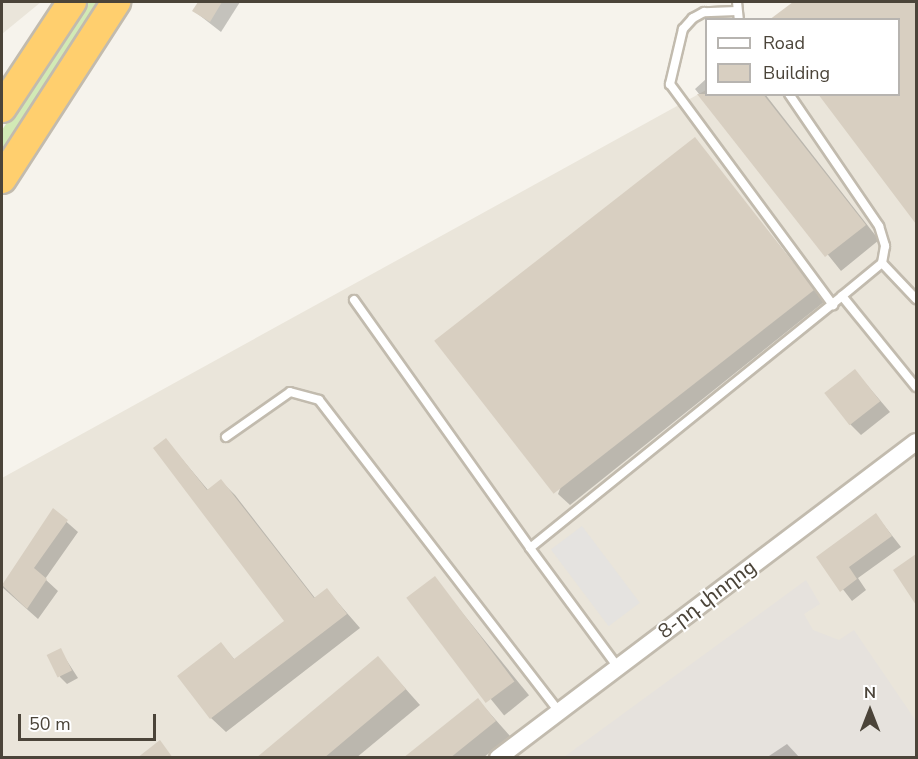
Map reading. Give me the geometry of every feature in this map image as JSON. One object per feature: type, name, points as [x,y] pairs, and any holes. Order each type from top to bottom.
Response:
[{"type":"highway","points":[[2,108],[72,2]]},
{"type":"highway","points":[[2,179],[120,2]]},
{"type":"street","name":"8-րդ փողոց","points":[[498,758],[558,710],[916,442]]},
{"type":"lane","points":[[738,11],[704,12],[693,18],[683,29],[670,84],[832,304]]},
{"type":"lane","points":[[530,548],[882,263],[885,246],[879,226],[790,96]]},
{"type":"lane","points":[[882,263],[916,299]]},
{"type":"lane","points":[[842,296],[915,383]]},
{"type":"lane","points":[[354,300],[617,666]]},
{"type":"lane","points":[[226,437],[290,392],[319,400],[558,710]]},
{"type":"shaded area","points":[[2,2],[41,2],[2,34]]},
{"type":"shaded area","points":[[868,2],[916,2],[916,757],[2,757],[2,478],[705,91],[705,96],[900,96],[900,18],[837,18]]},
{"type":"shaded area","points":[[582,526],[640,603],[609,626],[551,549]]},
{"type":"shaded area","points":[[806,580],[820,604],[804,614],[813,630],[839,640],[854,630],[916,721],[916,757],[564,757]]},
{"type":"green space","points":[[86,2],[100,2],[2,153],[2,130]]},
{"type":"building","points":[[198,2],[222,2],[210,22],[192,11]]},
{"type":"building","points":[[793,2],[916,2],[916,224],[820,96],[900,96],[900,18],[772,18]]},
{"type":"building","points":[[697,94],[765,96],[866,225],[825,257]]},
{"type":"building","points":[[695,137],[814,290],[554,494],[434,341]]},
{"type":"building","points":[[855,369],[880,401],[850,425],[824,393]]},
{"type":"building","points":[[166,438],[207,490],[221,479],[314,598],[327,588],[347,614],[210,719],[177,676],[221,642],[234,659],[284,621],[153,448]]},
{"type":"building","points":[[53,508],[68,520],[34,568],[47,579],[27,609],[2,585]]},
{"type":"building","points":[[876,513],[892,536],[849,567],[857,579],[840,592],[816,557]]},
{"type":"building","points":[[916,554],[916,605],[893,570]]},
{"type":"building","points":[[435,576],[514,681],[486,703],[406,598]]},
{"type":"building","points":[[61,648],[72,670],[58,677],[47,655]]},
{"type":"building","points":[[378,656],[406,689],[324,758],[256,758]]},
{"type":"building","points":[[478,698],[496,721],[450,758],[403,758]]},
{"type":"building","points":[[160,740],[173,758],[137,758]]}]
